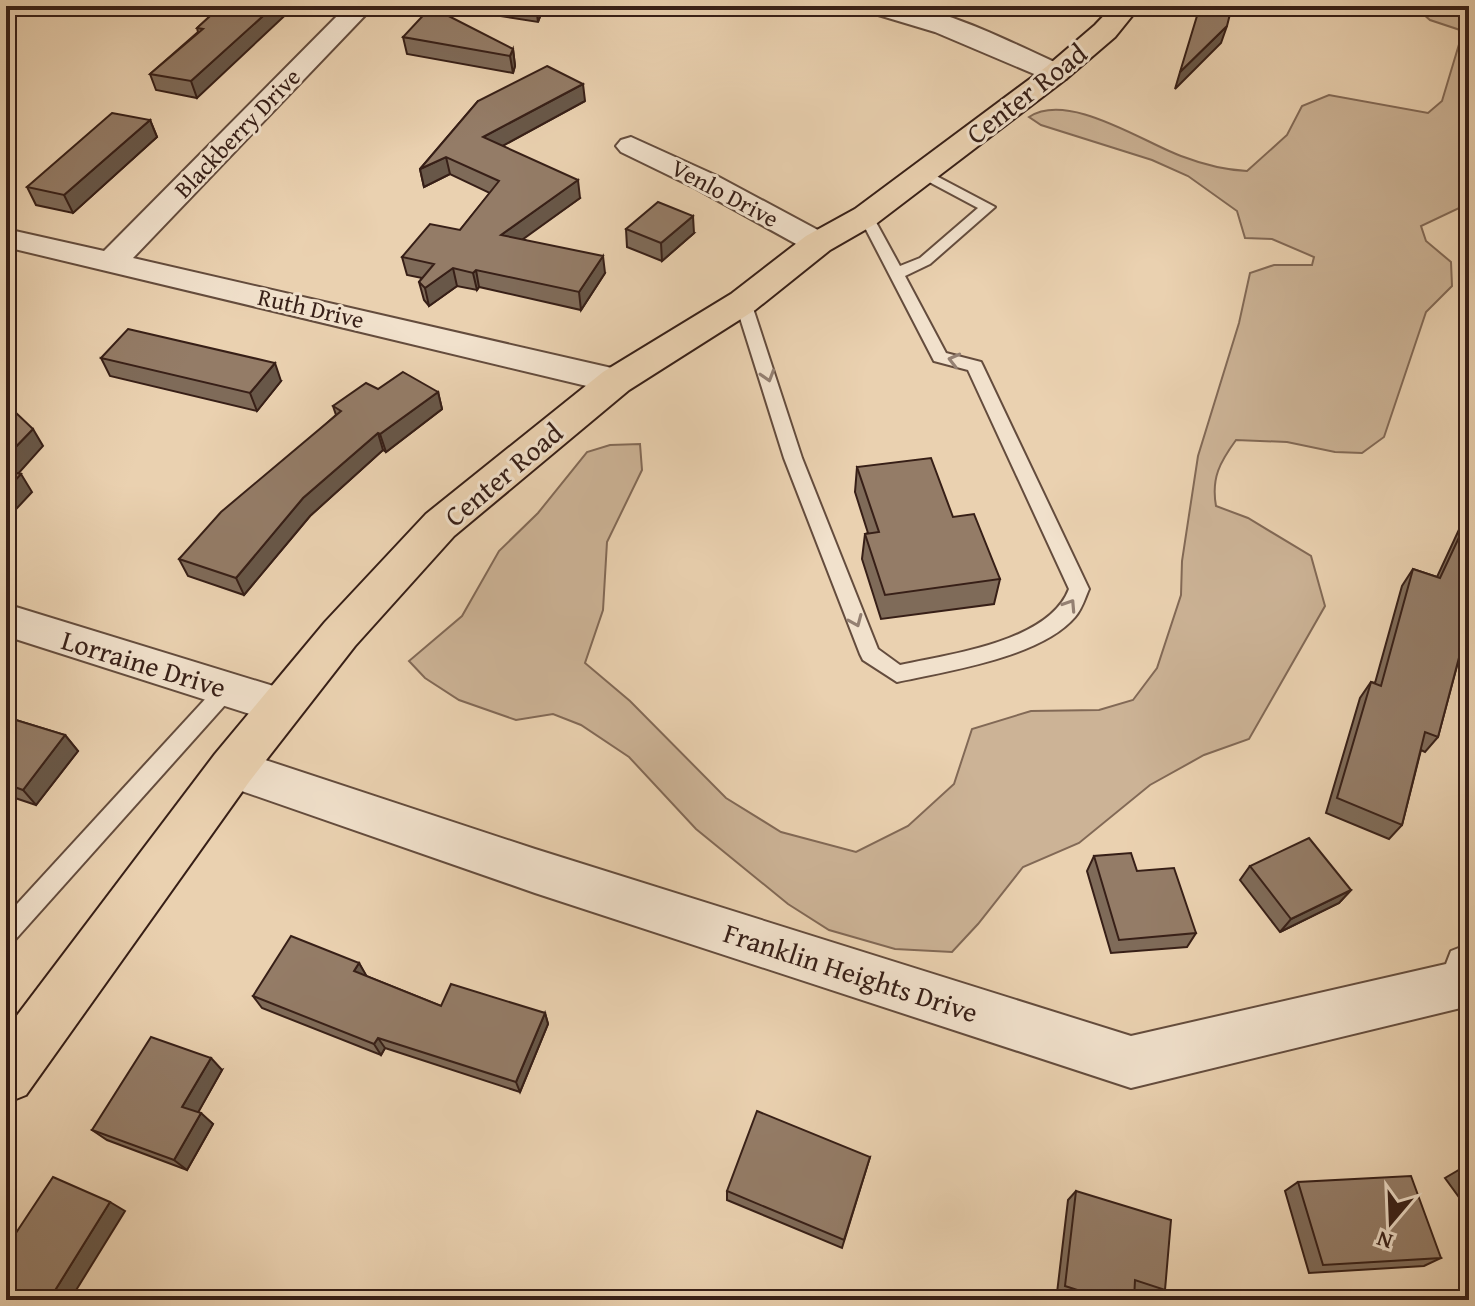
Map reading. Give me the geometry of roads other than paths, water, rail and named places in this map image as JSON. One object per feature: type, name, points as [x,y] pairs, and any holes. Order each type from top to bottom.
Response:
[{"type":"main road","name":"Center Road","points":[[6,1075],[232,768],[340,634],[440,525],[616,381],[743,302],[818,243],[866,216],[1056,73],[1105,31],[1127,6]]},
{"type":"street","name":"Blackberry Drive","points":[[113,260],[361,6]]},
{"type":"street","points":[[874,6],[897,11],[991,45],[1056,73]]},
{"type":"street","name":"Venlo Drive","points":[[631,146],[706,182],[818,243]]},
{"type":"street","name":"Ruth Drive","points":[[6,238],[113,260],[616,381]]},
{"type":"street","name":"Lorraine Drive","points":[[6,620],[281,706]]},
{"type":"street","name":"Franklin Heights Drive","points":[[232,768],[535,871],[1131,1062],[1464,984],[1469,968]]},
{"type":"lane","points":[[896,274],[925,261],[988,207],[923,173]]},
{"type":"lane","points":[[743,302],[793,458],[870,654],[897,674],[960,660],[1041,633],[1069,612],[1079,589],[975,366],[940,357],[866,216]]},
{"type":"lane","points":[[6,933],[227,689]]}]
